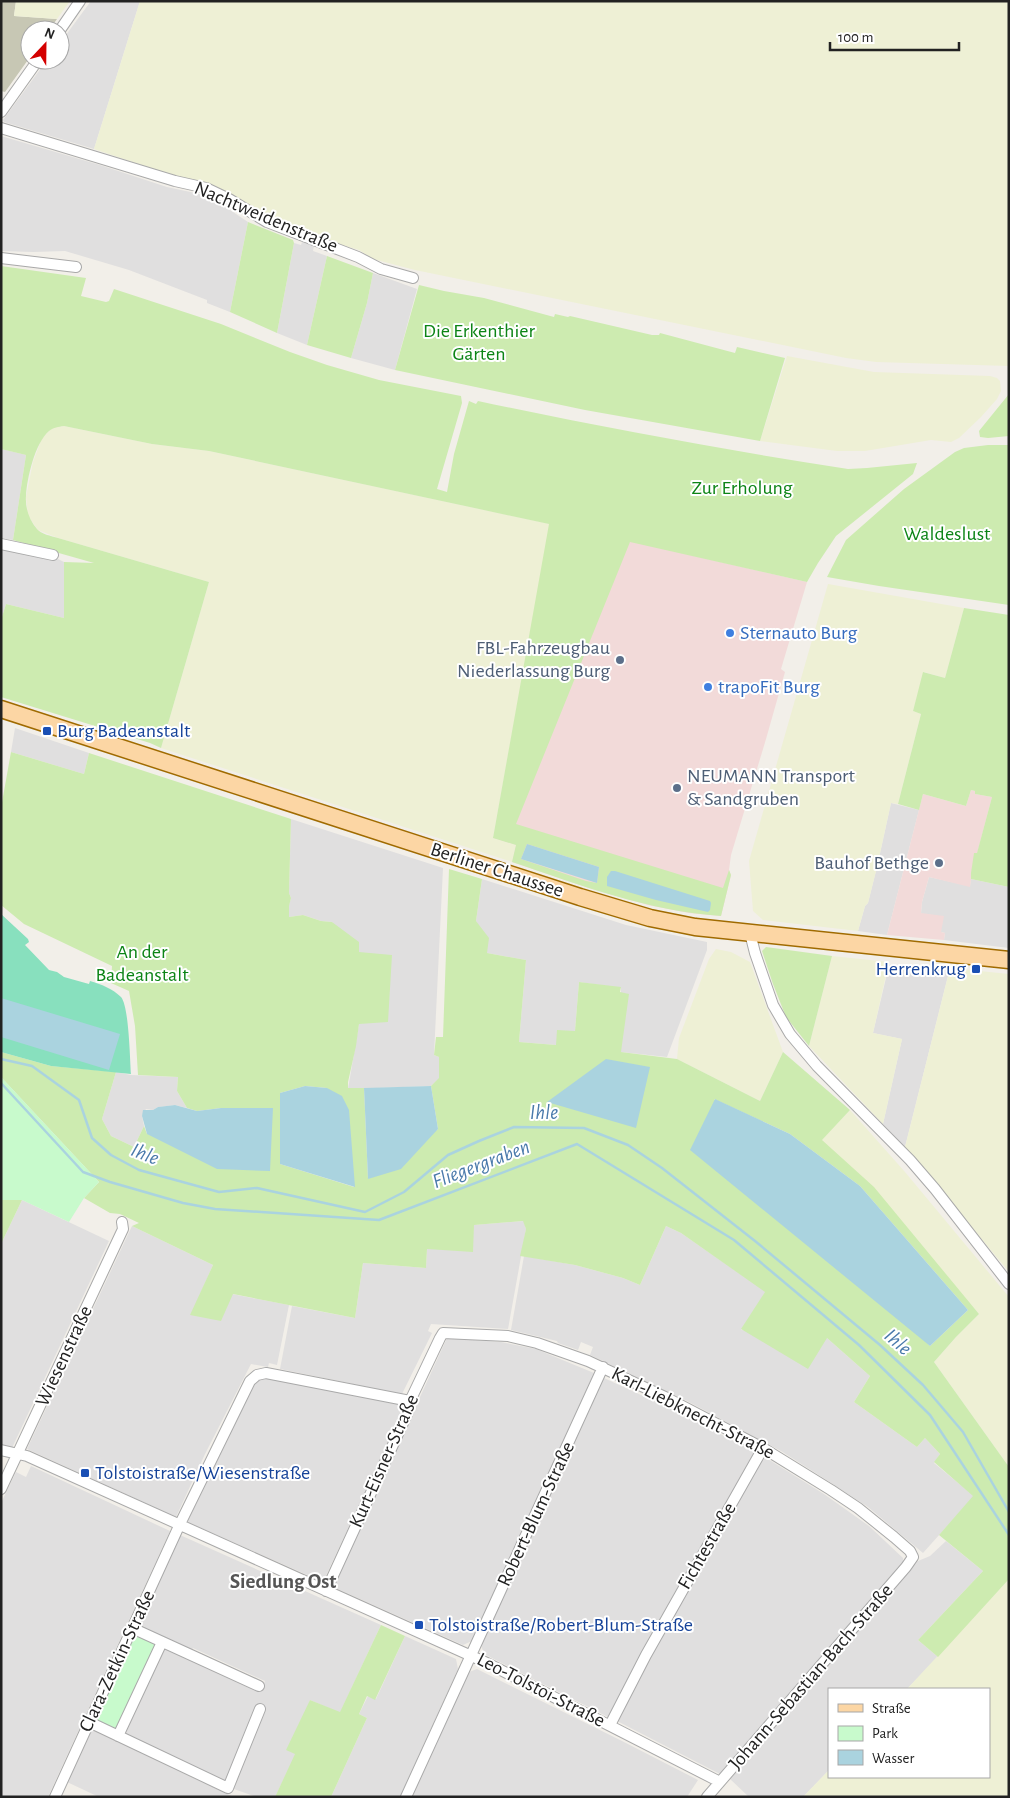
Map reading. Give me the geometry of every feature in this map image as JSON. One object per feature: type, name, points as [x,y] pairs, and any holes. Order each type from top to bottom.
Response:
[{"type":"main road","name":"Berliner Chaussee","points":[[1,709],[612,907],[677,924],[1009,960]]},
{"type":"street","points":[[67,20],[80,1]]},
{"type":"street","points":[[1,112],[31,70]]},
{"type":"street","name":"Nachtweidenstraße","points":[[1,128],[174,181],[206,188],[229,199],[267,222],[351,254],[381,269],[413,278]]},
{"type":"street","points":[[1,258],[76,268]]},
{"type":"street","points":[[1,544],[52,554]]},
{"type":"street","points":[[750,933],[755,954],[773,1005],[790,1034],[822,1072],[910,1160],[1009,1284]]},
{"type":"street","name":"Wiesenstraße","points":[[1,1489],[122,1229],[122,1222]]},
{"type":"street","name":"Karl-Liebknecht-Straße","points":[[444,1333],[492,1335],[522,1339],[555,1349],[603,1367],[687,1407],[763,1448],[858,1508],[900,1542],[910,1551],[913,1557]]},
{"type":"street","name":"Kurt-Eisner-Straße","points":[[326,1591],[408,1412],[410,1402],[444,1333]]},
{"type":"street","name":"Robert-Blum-Straße","points":[[406,1797],[603,1367]]},
{"type":"street","name":"Clara-Zetkin-Straße","points":[[55,1797],[179,1526],[250,1381],[257,1375],[266,1373],[277,1374],[410,1402]]},
{"type":"street","name":"Fichtestraße","points":[[610,1725],[651,1646],[763,1448]]},
{"type":"street","name":"Leo-Tolstoi-Straße","points":[[1,1450],[35,1460],[470,1655],[720,1782]]},
{"type":"street","name":"Johann-Sebastian-Bach-Straße","points":[[707,1797],[913,1557]]},
{"type":"street","points":[[132,1628],[259,1686]]},
{"type":"street","name":"Clara-Zetkin-Straße","points":[[118,1736],[162,1642]]},
{"type":"street","points":[[89,1722],[228,1788],[260,1709]]},
{"type":"shaded area","points":[[1,1],[16,1],[14,16],[57,19],[20,20],[21,70],[5,92],[1,91]]},
{"type":"shaded area","points":[[16,1],[70,1],[57,19],[14,16]]},
{"type":"shaded area","points":[[91,1],[140,1],[94,149],[4,122],[3,120],[40,70],[70,70],[70,29]]},
{"type":"shaded area","points":[[140,1],[1009,1],[1009,366],[876,362],[846,358],[415,270],[373,259],[359,250],[329,241],[318,240],[263,215],[236,197],[205,182],[171,175],[94,149]]},
{"type":"shaded area","points":[[1,136],[167,187],[209,196],[248,222],[230,312],[207,303],[207,300],[129,270],[65,251],[1,251]]},
{"type":"shaded area","points":[[302,242],[314,246],[313,251],[327,256],[307,345],[277,333],[294,243],[301,245]]},
{"type":"shaded area","points":[[373,273],[417,289],[395,370],[351,358],[367,303]]},
{"type":"shaded area","points":[[787,356],[874,372],[990,376],[1000,381],[1001,391],[997,399],[981,417],[959,438],[951,442],[931,440],[865,451],[837,451],[760,441]]},
{"type":"shaded area","points":[[64,426],[152,444],[209,451],[550,524],[493,838],[516,845],[512,862],[161,748],[209,582],[58,538],[38,530],[28,516],[26,497],[33,462],[42,438],[55,427]]},
{"type":"shaded area","points":[[2,449],[26,455],[13,540],[1,538]]},
{"type":"shaded area","points":[[630,541],[807,582],[781,669],[785,672],[731,855],[729,870],[731,875],[721,916],[689,913],[648,905],[589,888],[512,862],[516,845],[493,838]]},
{"type":"shaded area","points":[[1,547],[58,559],[64,562],[64,618],[6,604],[1,620]]},
{"type":"shaded area","points":[[828,584],[964,608],[945,678],[924,672],[913,711],[921,714],[898,804],[891,803],[868,903],[865,906],[858,931],[763,920],[753,911],[749,861]]},
{"type":"shaded area","points":[[15,728],[89,753],[84,774],[11,752]]},
{"type":"shaded area","name":"Bauhof Bethge","points":[[971,790],[975,791],[975,794],[992,797],[977,854],[975,853],[970,887],[929,877],[922,902],[921,913],[944,916],[941,932],[945,933],[944,940],[887,935],[923,794],[966,806]]},
{"type":"shaded area","points":[[891,803],[919,810],[887,935],[858,931],[865,906],[868,903]]},
{"type":"shaded area","points":[[291,819],[443,868],[434,1055],[439,1057],[439,1079],[431,1086],[348,1089],[359,1024],[359,952],[332,922],[321,921],[303,915],[289,917],[291,898],[289,893]]},
{"type":"shaded area","points":[[929,877],[970,886],[971,879],[1009,887],[1009,948],[944,940],[945,933],[941,932],[921,913]]},
{"type":"shaded area","points":[[482,879],[626,925],[707,942],[707,950],[667,1057],[621,1052],[621,988],[579,982],[575,1031],[556,1045],[519,1042],[526,960],[487,953],[476,921]]},
{"type":"shaded area","points":[[716,949],[731,952],[750,962],[783,1052],[760,1101],[677,1059],[679,1038],[709,959]]},
{"type":"shaded area","points":[[832,956],[889,962],[873,1033],[902,1039],[883,1124],[809,1046]]},
{"type":"shaded area","points":[[889,965],[922,968],[923,965],[950,968],[905,1147],[883,1124],[902,1039],[873,1033]]},
{"type":"shaded area","points":[[950,968],[1009,974],[1009,1272],[905,1147]]},
{"type":"shaded area","points":[[116,1072],[131,1075],[178,1077],[177,1091],[187,1108],[175,1105],[158,1107],[153,1110],[146,1109],[142,1116],[144,1126],[134,1147],[111,1136],[102,1119]]},
{"type":"shaded area","points":[[850,1110],[905,1172],[1009,1297],[1009,1467],[934,1362],[979,1314],[821,1140]]},
{"type":"shaded area","points":[[22,1200],[109,1241],[12,1448],[1,1444],[1,1244]]},
{"type":"shaded area","points":[[524,1221],[526,1229],[508,1329],[431,1324],[428,1331],[432,1333],[402,1394],[280,1369],[292,1306],[355,1318],[363,1263],[426,1268],[427,1249],[473,1225]]},
{"type":"shaded area","points":[[132,1226],[213,1265],[191,1315],[232,1294],[289,1305],[277,1365],[269,1363],[268,1367],[251,1364],[205,1454],[176,1517],[27,1449]]},
{"type":"shaded area","points":[[666,1226],[681,1233],[766,1292],[741,1330],[827,1338],[870,1376],[854,1402],[917,1447],[925,1438],[940,1454],[934,1463],[974,1496],[923,1553],[868,1507],[781,1451],[687,1401],[590,1355],[593,1347],[581,1342],[578,1350],[557,1341],[511,1330],[524,1256],[575,1265],[623,1278],[640,1285]]},
{"type":"shaded area","points":[[447,1338],[501,1342],[536,1349],[594,1373],[472,1641],[463,1645],[333,1587]]},
{"type":"shaded area","points":[[267,1377],[398,1404],[403,1411],[323,1582],[187,1522],[254,1383],[258,1379]]},
{"type":"shaded area","points":[[604,1378],[680,1413],[755,1452],[645,1645],[608,1717],[484,1654],[481,1645]]},
{"type":"shaded area","points":[[763,1456],[824,1494],[869,1526],[903,1558],[903,1562],[720,1774],[617,1721],[659,1639]]},
{"type":"shaded area","points":[[31,1466],[170,1531],[48,1797],[1,1797],[1,1503],[16,1472],[26,1477]]},
{"type":"shaded area","points":[[180,1535],[381,1625],[340,1713],[310,1700],[296,1754],[275,1797],[257,1797],[231,1788],[255,1736],[253,1735],[246,1733],[225,1781],[122,1734],[162,1647],[260,1692],[265,1681],[140,1626]]},
{"type":"shaded area","points":[[946,1541],[983,1571],[918,1640],[938,1657],[908,1688],[828,1688],[828,1771],[803,1797],[749,1797],[730,1779],[918,1561],[930,1556]]},
{"type":"shaded area","points":[[1009,1579],[1009,1797],[803,1797],[828,1771],[828,1778],[990,1778],[990,1688],[908,1688]]},
{"type":"shaded area","points":[[405,1636],[456,1659],[458,1669],[400,1797],[331,1797],[367,1718],[359,1714],[368,1696],[376,1699]]},
{"type":"shaded area","points":[[477,1669],[698,1780],[687,1797],[411,1797],[469,1672]]},
{"type":"shaded area","points":[[90,1730],[174,1766],[179,1771],[234,1797],[99,1797],[67,1782]]},
{"type":"green space","points":[[248,222],[293,240],[294,243],[277,333],[230,312]]},
{"type":"green space","name":"Die Erkenthier Gärten","points":[[327,256],[373,273],[367,303],[351,358],[307,345]]},
{"type":"green space","name":"Zur Erholung","points":[[1,266],[86,278],[81,296],[106,302],[109,301],[114,289],[221,324],[327,365],[379,380],[461,396],[462,403],[437,489],[447,492],[454,454],[469,401],[476,404],[478,401],[709,446],[848,469],[917,463],[913,474],[836,536],[807,582],[630,542],[516,824],[723,888],[729,870],[731,875],[721,916],[667,909],[641,903],[512,862],[516,845],[493,838],[549,524],[209,451],[152,444],[64,426],[56,427],[44,436],[36,452],[27,489],[28,513],[39,531],[49,536],[209,582],[161,748],[1,697],[1,620],[6,604],[64,618],[64,562],[94,563],[13,540],[26,455],[1,449]],"holes":[[[527,844],[599,867],[597,883],[521,859]]]},
{"type":"green space","name":"Die Erkenthier Gärten","points":[[419,285],[484,298],[554,317],[555,314],[570,316],[652,335],[659,335],[660,333],[735,353],[737,347],[785,358],[760,441],[585,410],[395,370]]},
{"type":"green space","points":[[1009,394],[1009,436],[980,437],[979,431]]},
{"type":"green space","name":"Waldeslust","points":[[1009,445],[1009,605],[827,577],[846,540],[904,489],[955,452],[964,448]]},
{"type":"green space","points":[[964,608],[1009,615],[1009,887],[971,879],[974,853],[977,853],[992,797],[975,794],[975,791],[971,790],[966,806],[923,794],[919,810],[898,804],[921,714],[913,711],[923,672],[945,678]]},
{"type":"green space","name":"An der Badeanstalt","points":[[11,752],[84,774],[89,753],[291,819],[289,893],[291,898],[289,917],[303,915],[321,921],[332,922],[359,942],[359,952],[392,955],[388,1022],[359,1024],[348,1082],[348,1088],[364,1088],[368,1179],[438,1129],[431,1086],[439,1078],[439,1057],[434,1055],[436,1037],[443,1037],[449,869],[482,879],[476,921],[489,938],[487,953],[526,960],[519,1042],[556,1045],[557,1030],[575,1031],[579,982],[621,987],[620,992],[629,994],[621,1052],[677,1059],[760,1101],[783,1052],[850,1110],[822,1140],[874,1187],[979,1314],[934,1362],[1009,1467],[1009,1579],[938,1657],[918,1640],[983,1571],[939,1535],[973,1496],[934,1462],[940,1454],[925,1438],[917,1447],[854,1402],[870,1376],[827,1338],[808,1369],[741,1329],[765,1292],[681,1233],[666,1226],[640,1285],[623,1278],[575,1265],[520,1256],[526,1229],[523,1221],[474,1225],[473,1252],[427,1249],[426,1268],[363,1263],[355,1318],[233,1294],[221,1321],[190,1315],[213,1265],[132,1226],[139,1223],[120,1214],[110,1213],[84,1198],[99,1182],[1,1077],[1,1052],[51,1066],[116,1072],[102,1119],[111,1136],[134,1147],[144,1126],[147,1134],[273,1108],[221,1108],[197,1111],[187,1108],[177,1091],[178,1077],[138,1075],[135,1026],[129,991],[111,983],[112,966],[24,924],[1,905],[1,808]],"holes":[[[305,1086],[327,1088],[354,1187],[280,1164],[280,1093]],[[714,1099],[790,1134],[860,1186],[968,1310],[930,1346]]]},
{"type":"green space","points":[[1,914],[28,939],[29,942],[25,945],[49,970],[57,972],[64,977],[89,984],[90,981],[98,984],[111,989],[121,997],[126,1011],[131,1074],[51,1066],[1,1052]]},
{"type":"green space","points":[[766,947],[832,956],[809,1046],[786,1017],[762,951]]},
{"type":"green space","points":[[1,1077],[99,1182],[84,1198],[69,1222],[22,1200],[1,1200]]},
{"type":"green space","points":[[1,1200],[22,1200],[1,1244]]},
{"type":"green space","points":[[381,1625],[405,1636],[375,1700],[367,1696],[359,1714],[367,1718],[331,1797],[275,1797],[295,1754],[286,1750],[310,1700],[340,1712]]},
{"type":"green space","points":[[136,1634],[151,1639],[156,1645],[117,1730],[97,1722],[95,1719],[132,1637]]},
{"type":"water","points":[[527,844],[599,867],[597,883],[521,859]]},
{"type":"water","points":[[611,871],[710,901],[710,910],[708,912],[656,900],[607,886],[607,877]]},
{"type":"water","points":[[1,998],[120,1034],[109,1070],[1,1037]]},
{"type":"water","points":[[606,1059],[650,1067],[636,1128],[547,1102]]},
{"type":"water","points":[[305,1086],[327,1088],[342,1096],[349,1110],[355,1187],[280,1164],[280,1093]]},
{"type":"water","points":[[431,1086],[438,1129],[401,1169],[368,1179],[364,1088]]},
{"type":"water","points":[[715,1099],[790,1134],[860,1186],[968,1310],[930,1346],[690,1150]]},
{"type":"water","points":[[175,1105],[197,1111],[221,1108],[273,1108],[270,1171],[217,1169],[147,1134],[142,1116],[143,1110],[153,1110],[158,1107]]},
{"type":"waterway","name":"Ihle","points":[[1,1059],[32,1066],[79,1100],[92,1138],[111,1155],[139,1170],[219,1192],[257,1188],[365,1212],[404,1192],[448,1155],[514,1127],[584,1128],[628,1145],[662,1168],[755,1241],[880,1345],[923,1385],[963,1432],[1009,1512]]},
{"type":"waterway","name":"Fliegergraben","points":[[1,1083],[83,1172],[110,1182],[183,1203],[215,1209],[379,1220],[577,1144],[734,1240],[859,1345],[930,1415],[1009,1535]]},
{"type":"place","name":"Sternauto Burg","points":[[730,633]]},
{"type":"place","name":"FBL-Fahrzeugbau Niederlassung Burg","points":[[620,660]]},
{"type":"place","name":"trapoFit Burg","points":[[708,687]]},
{"type":"place","name":"Burg Badeanstalt","points":[[47,731]]},
{"type":"place","name":"NEUMANN Transport & Sandgruben","points":[[677,788]]},
{"type":"place","name":"Bauhof Bethge","points":[[939,863]]},
{"type":"place","name":"Herrenkrug","points":[[976,969]]},
{"type":"place","name":"Tolstoistraße/Wiesenstraße","points":[[85,1473]]},
{"type":"place","name":"Tolstoistraße/Robert-Blum-Straße","points":[[419,1625]]},
{"type":"district","name":"Siedlung Ost","points":[[283,1581]]}]
